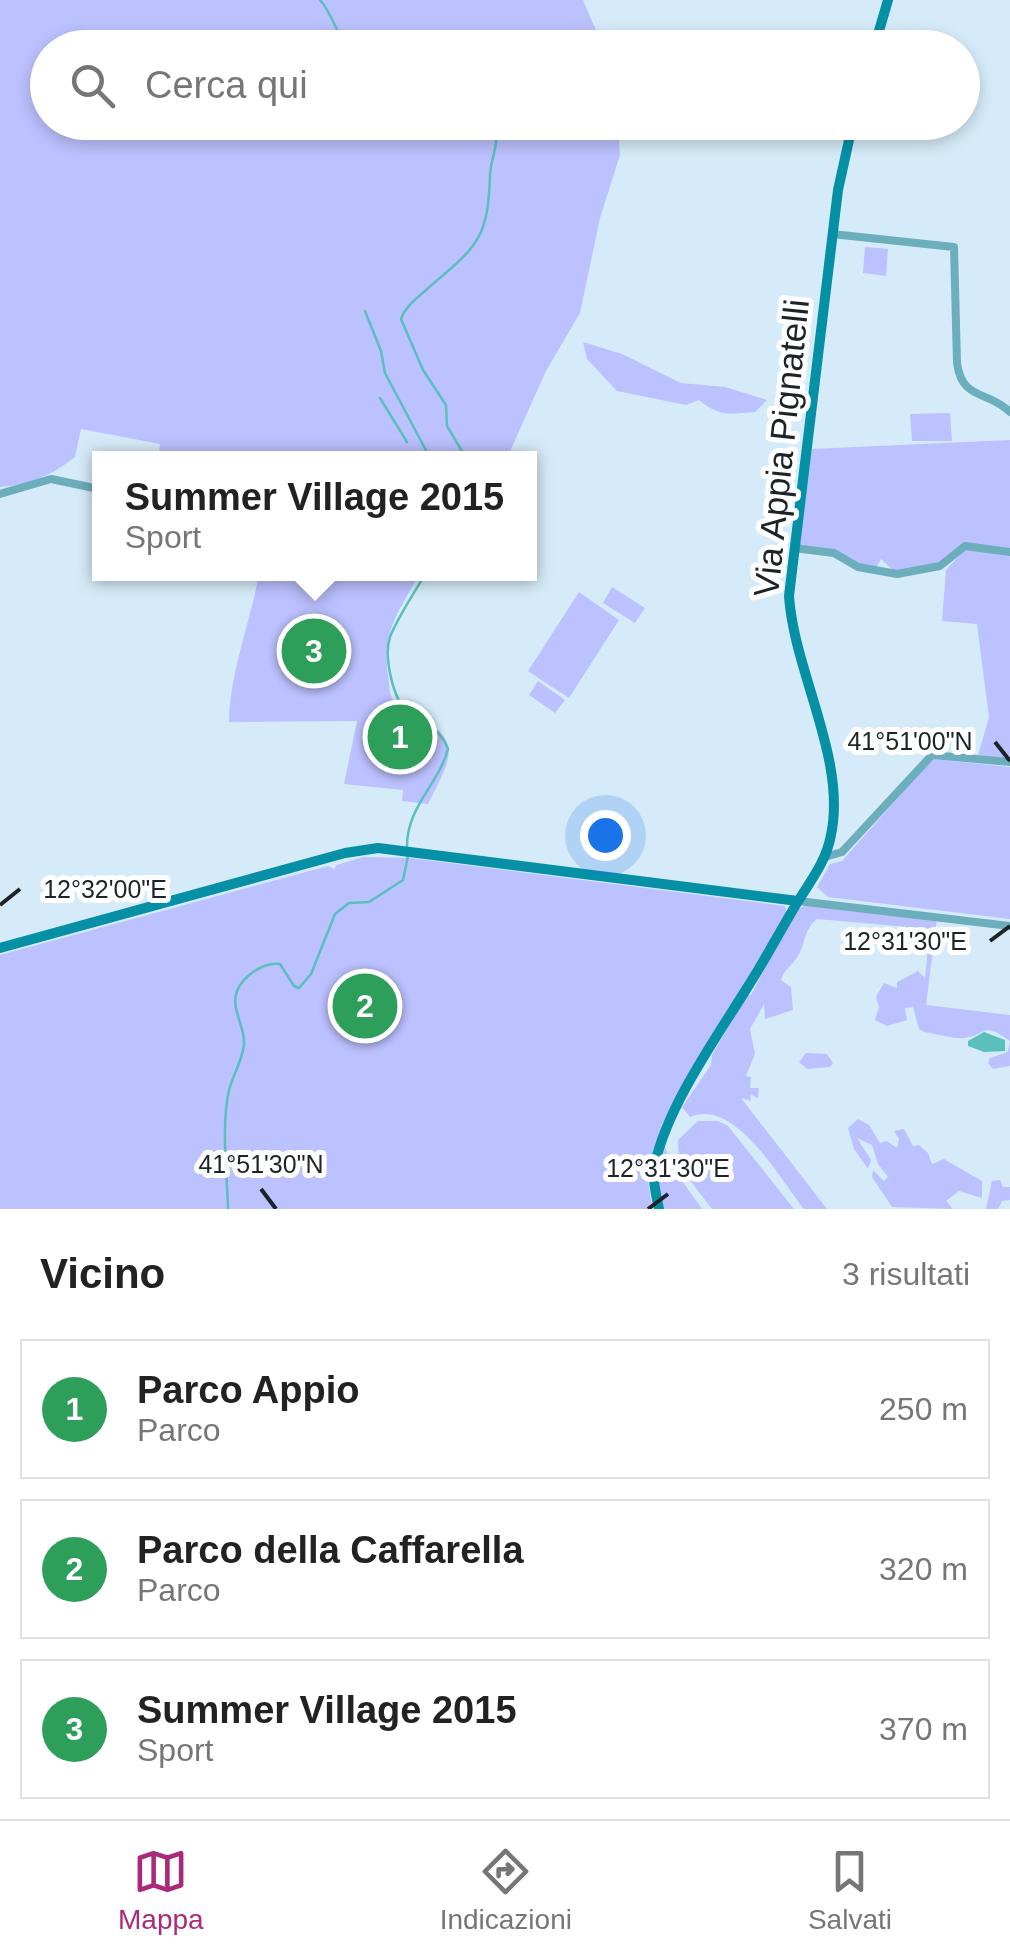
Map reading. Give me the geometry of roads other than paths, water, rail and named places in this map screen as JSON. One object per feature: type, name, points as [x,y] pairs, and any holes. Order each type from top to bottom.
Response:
[{"type":"main road","points":[[879,30],[888,0]]},
{"type":"main road","name":"Via Appia Pignatelli","points":[[659,1209],[654,1176],[666,1129],[712,1044],[825,858],[833,827],[833,804],[816,706],[791,617],[789,596],[832,234],[849,140]]},
{"type":"main road","points":[[0,948],[345,853],[378,848],[798,901]]},
{"type":"street","points":[[832,234],[954,247],[960,380],[968,390],[1004,405],[1010,412]]},
{"type":"street","points":[[0,494],[51,479],[92,488]]},
{"type":"street","points":[[794,548],[834,553],[858,567],[896,574],[942,565],[968,546],[1010,552]]},
{"type":"street","points":[[825,858],[842,852],[932,755],[1010,762]]},
{"type":"street","points":[[809,886],[826,902]]},
{"type":"street","points":[[798,901],[1010,926]]},
{"type":"waterway","points":[[320,0],[337,30]]},
{"type":"waterway","points":[[462,451],[447,426],[446,405],[423,370],[401,319],[411,303],[476,242],[486,216],[496,140]]},
{"type":"waterway","points":[[365,311],[385,373],[426,451]]},
{"type":"waterway","points":[[380,398],[407,442]]},
{"type":"waterway","points":[[407,848],[412,820],[448,749],[436,731],[402,705],[389,665],[390,637],[421,581]]},
{"type":"waterway","points":[[228,1209],[227,1104],[244,1045],[235,1004],[237,991],[254,971],[274,964],[280,964],[299,988],[311,974],[335,914],[349,903],[369,902],[403,880],[408,856]]},
{"type":"place","name":"Summer Village 2015","points":[[314,651]]},
{"type":"place","name":"Parco Appio","points":[[400,737]]},
{"type":"place","name":"Parco della Caffarella","points":[[365,1006]]}]
